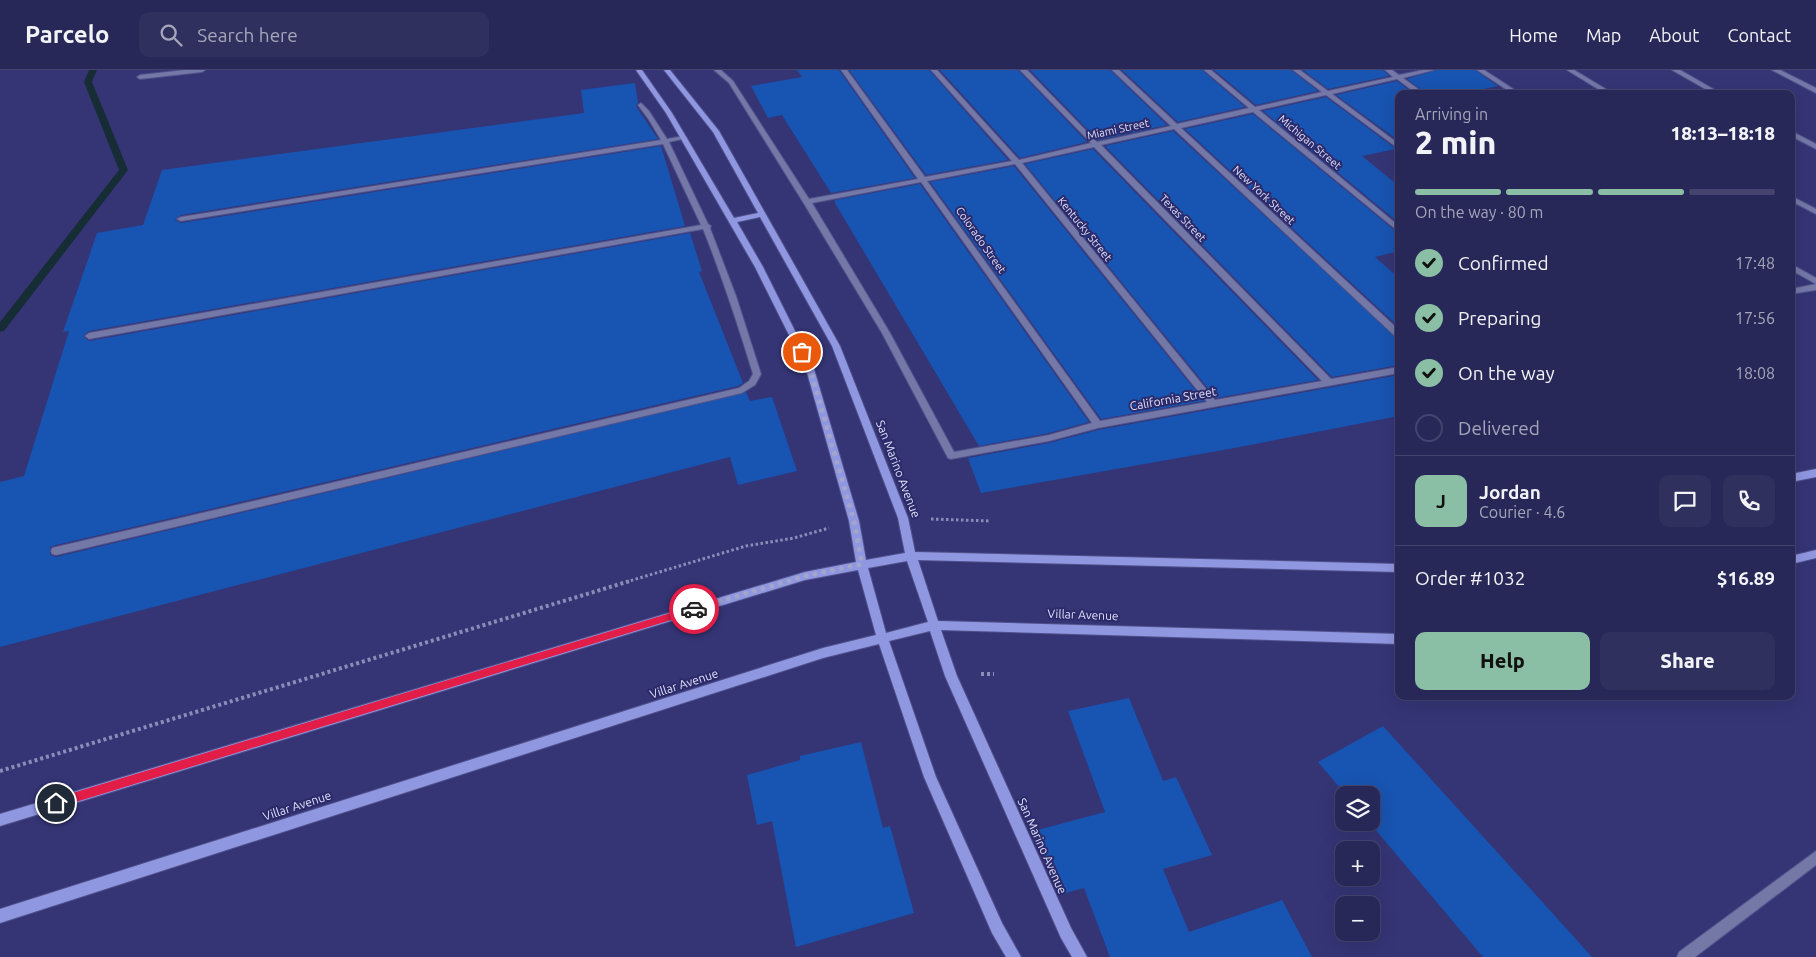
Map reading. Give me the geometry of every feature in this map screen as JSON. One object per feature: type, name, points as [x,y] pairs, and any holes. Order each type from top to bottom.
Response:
[{"type":"main road","points":[[639,70],[684,138],[759,267],[810,369],[854,521],[862,564],[882,637],[930,777],[997,928],[1014,957]]},
{"type":"main road","name":"San Marino Avenue","points":[[667,70],[716,131],[836,346],[903,518],[911,556],[951,676],[1066,933],[1080,957]]},
{"type":"main road","points":[[732,221],[763,214]]},
{"type":"main road","points":[[1795,477],[1816,473]]},
{"type":"main road","points":[[1795,559],[1816,554]]},
{"type":"main road","points":[[0,820],[805,576],[862,564],[911,556],[1395,568]]},
{"type":"main road","name":"Villar Avenue","points":[[0,916],[823,654],[935,624],[1395,639]]},
{"type":"street","points":[[140,77],[202,70]]},
{"type":"street","points":[[717,70],[731,82],[807,202]]},
{"type":"street","name":"Colorado Street","points":[[844,70],[924,179],[1098,425]]},
{"type":"street","name":"Kentucky Street","points":[[934,70],[1017,162],[1214,405]]},
{"type":"street","name":"Texas Street","points":[[1022,70],[1328,382]]},
{"type":"street","name":"New York Street","points":[[1115,70],[1395,331]]},
{"type":"street","name":"Michigan Street","points":[[1207,70],[1395,227]]},
{"type":"street","points":[[1296,70],[1395,144]]},
{"type":"street","points":[[1388,70],[1416,90]]},
{"type":"street","name":"Miami Street","points":[[807,202],[1017,162],[1431,70]]},
{"type":"street","points":[[1480,70],[1512,90]]},
{"type":"street","points":[[1570,70],[1604,90]]},
{"type":"street","points":[[1675,70],[1712,90]]},
{"type":"street","points":[[1775,70],[1816,91]]},
{"type":"street","points":[[56,551],[742,390],[752,383],[757,374],[741,315],[707,226],[665,141],[649,112],[642,105]]},
{"type":"street","points":[[1795,135],[1816,147]]},
{"type":"street","points":[[181,219],[684,138]]},
{"type":"street","points":[[1795,200],[1816,212]]},
{"type":"street","name":"California Street","points":[[807,202],[886,334],[951,456],[1050,438],[1098,425],[1395,371]]},
{"type":"street","points":[[89,336],[707,226]]},
{"type":"street","points":[[1795,269],[1816,282]]},
{"type":"street","points":[[1795,291],[1816,287]]},
{"type":"street","points":[[1684,957],[1816,857]]},
{"type":"path","points":[[0,771],[746,546],[794,538],[854,521]]},
{"type":"building","points":[[797,70],[839,70],[915,178],[831,193],[782,115],[768,118],[751,86],[802,77]]},
{"type":"building","points":[[849,70],[929,70],[1008,160],[926,175]]},
{"type":"building","points":[[940,70],[1018,70],[1087,142],[1020,158]]},
{"type":"building","points":[[1030,70],[1110,70],[1167,125],[1098,140]]},
{"type":"building","points":[[1122,70],[1202,70],[1245,107],[1178,122]]},
{"type":"building","points":[[1214,70],[1291,70],[1318,91],[1256,105]]},
{"type":"building","points":[[1303,70],[1383,70],[1389,76],[1328,89]]},
{"type":"building","points":[[1436,70],[1475,70],[1498,86],[1479,90],[1422,90],[1407,79]]},
{"type":"building","points":[[1397,81],[1409,90],[1395,90],[1395,138],[1336,95]]},
{"type":"building","points":[[635,83],[638,103],[636,106],[658,139],[181,215],[175,220],[181,223],[661,146],[685,226],[89,331],[83,336],[89,341],[690,233],[702,271],[699,272],[743,383],[738,386],[56,545],[50,547],[50,555],[56,557],[746,392],[750,401],[772,397],[797,471],[738,485],[730,457],[0,647],[0,482],[24,476],[69,331],[63,332],[97,233],[143,225],[162,170],[584,113],[581,90]]},
{"type":"building","points":[[1326,97],[1395,148],[1362,156],[1395,183],[1395,220],[1263,111]]},
{"type":"building","points":[[1253,114],[1395,231],[1395,252],[1375,257],[1395,274],[1395,323],[1185,129]]},
{"type":"building","points":[[1173,131],[1395,336],[1395,366],[1332,377],[1105,146]]},
{"type":"building","points":[[1093,149],[1318,380],[1216,398],[1025,164]]},
{"type":"building","points":[[1014,166],[1204,401],[1101,419],[930,182]]},
{"type":"building","points":[[920,184],[1089,422],[1049,433],[979,446],[835,203],[835,200]]},
{"type":"building","points":[[1395,376],[1395,417],[1229,449],[981,493],[968,458],[1049,443],[1098,430]]},
{"type":"building","points":[[1129,698],[1163,781],[1176,777],[1212,855],[1163,869],[1189,932],[1282,900],[1312,957],[1110,957],[1084,888],[1058,895],[1034,831],[1105,812],[1068,711]]},
{"type":"building","points":[[1383,726],[1592,957],[1483,957],[1377,831],[1380,831],[1380,786],[1338,786],[1318,762]]},
{"type":"building","points":[[861,742],[883,828],[890,826],[914,913],[796,947],[772,821],[757,825],[747,775],[800,760],[800,756]]},
{"type":"waterway","points":[[0,329],[124,170],[88,82],[93,70]]},
{"type":"way so far","points":[[694,609],[805,576],[862,564],[854,521],[810,369],[802,352]]},
{"type":"route","points":[[56,803],[694,609]]}]
